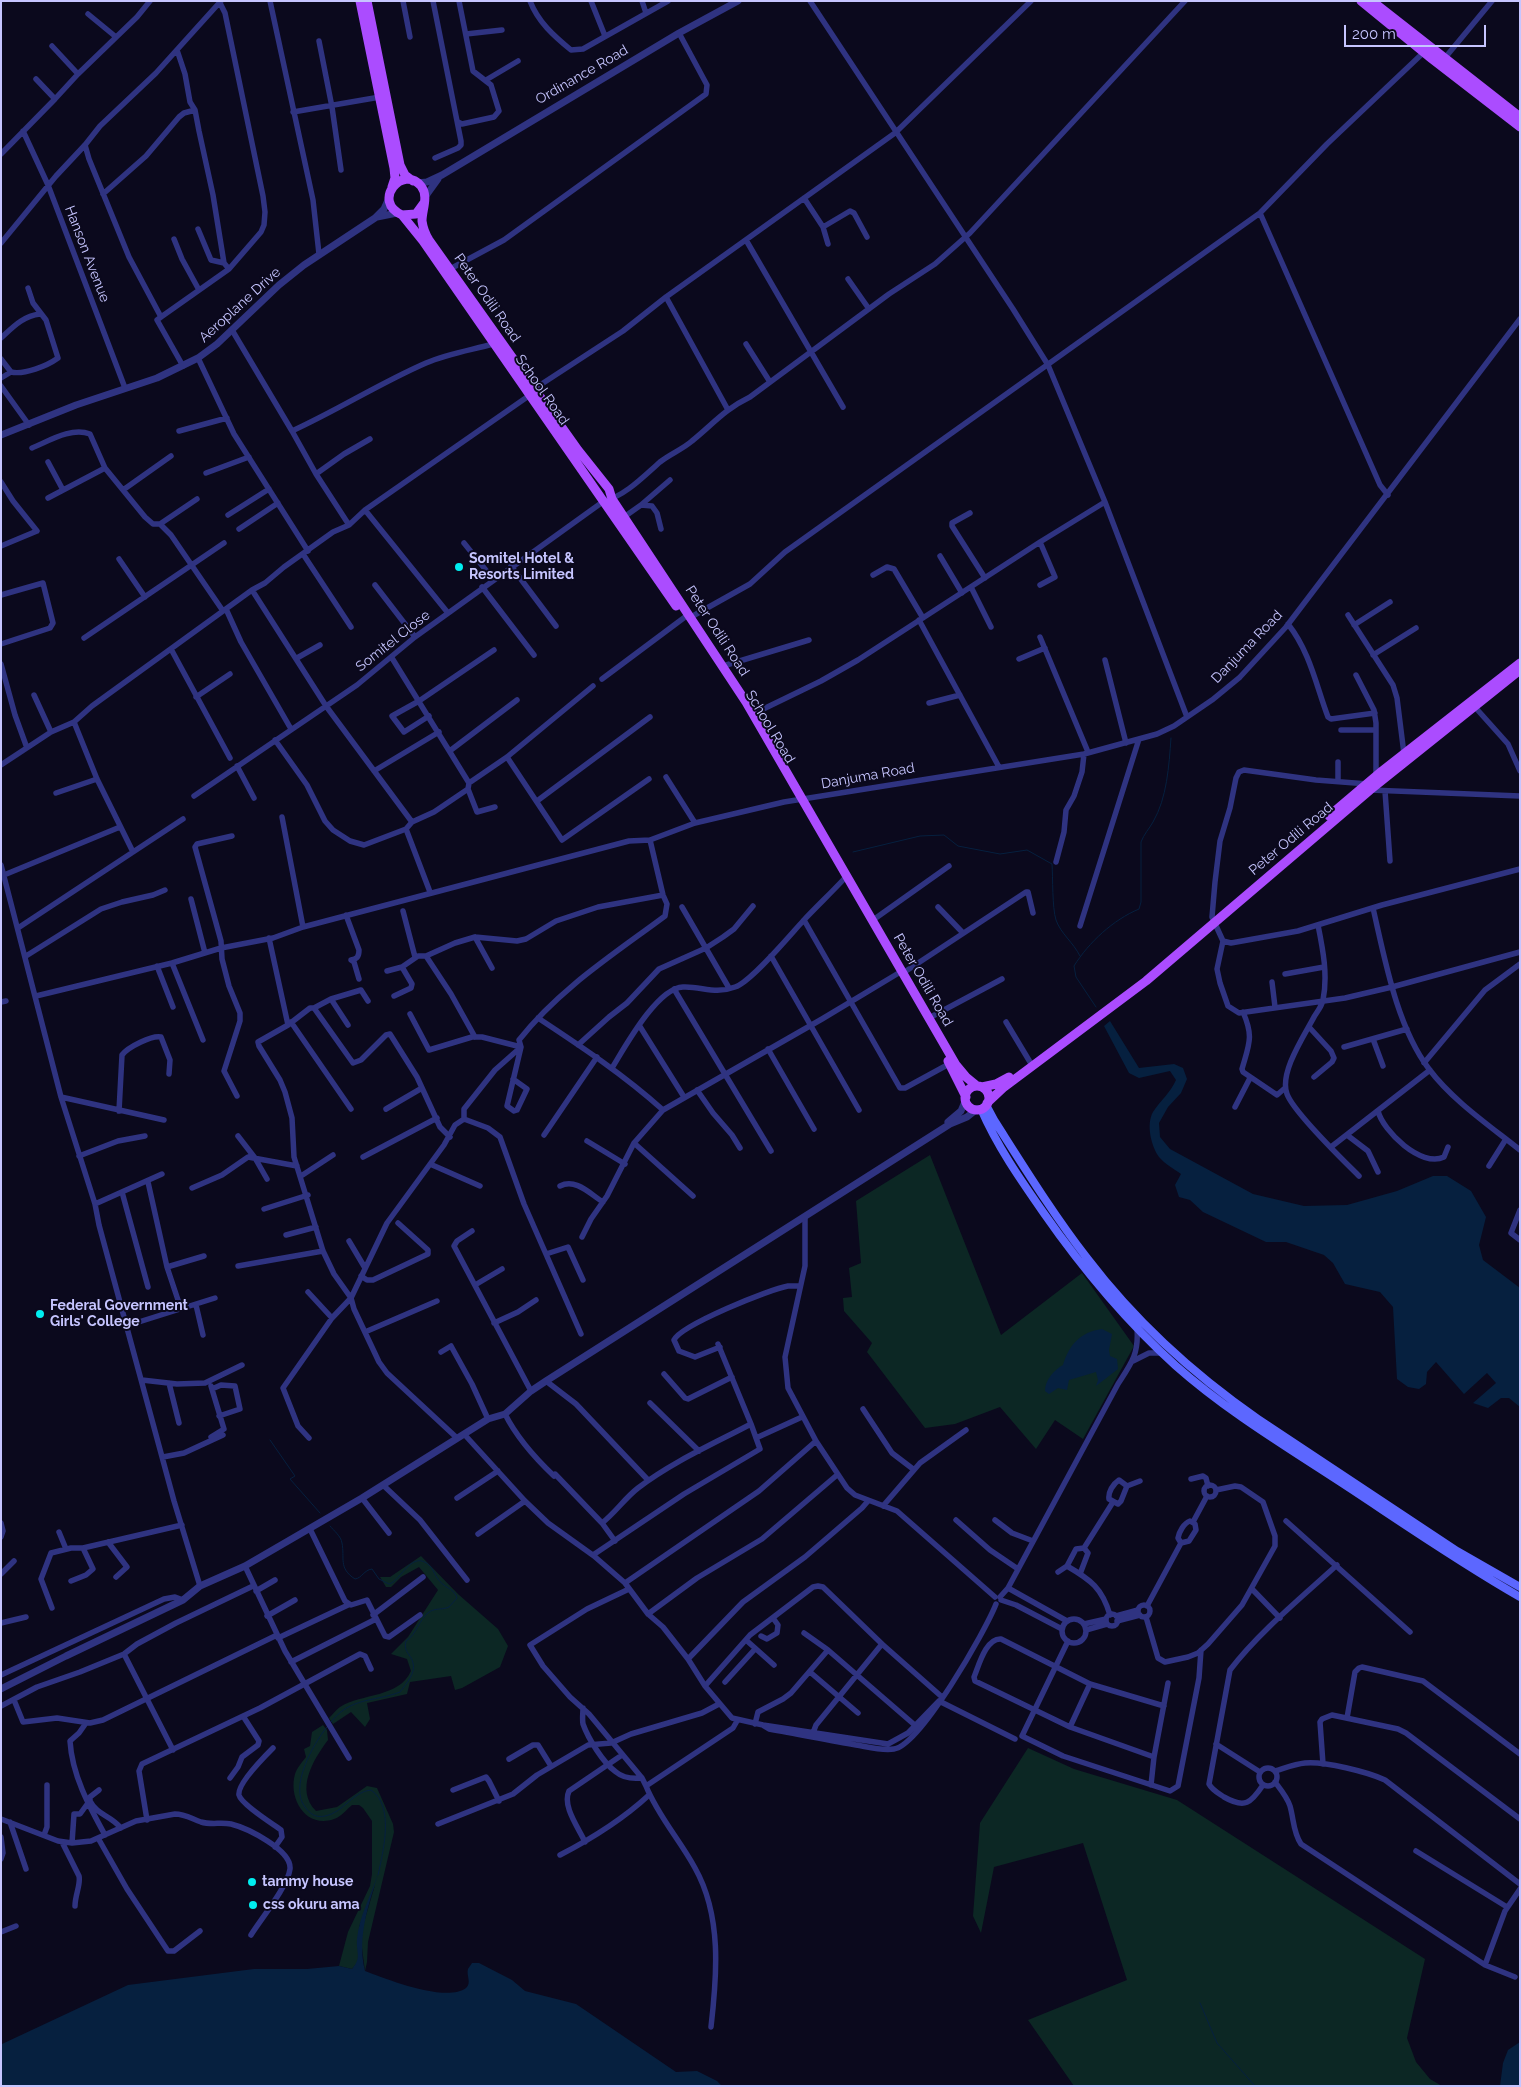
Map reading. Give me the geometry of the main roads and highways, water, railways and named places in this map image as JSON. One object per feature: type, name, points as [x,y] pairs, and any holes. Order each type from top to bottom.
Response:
[{"type":"main road","points":[[360,1],[394,168],[395,178],[389,198],[393,209],[400,214],[416,214],[425,200],[424,191],[405,175],[400,165],[367,1]]},
{"type":"main road","points":[[1361,1],[1423,53],[1520,126]]},
{"type":"main road","points":[[1372,1],[1520,117]]},
{"type":"main road","points":[[392,187],[404,180],[415,182]]},
{"type":"main road","name":"Peter Odili Road","points":[[425,200],[422,218],[424,229],[532,392]]},
{"type":"main road","name":"School Road","points":[[400,214],[422,241],[493,344],[532,392],[582,471],[608,500],[688,617],[800,800],[843,880],[900,973],[966,1098]]},
{"type":"main road","name":"Peter Odili Road","points":[[608,500],[624,516],[688,617],[723,666],[753,714],[800,800],[873,920],[900,973],[962,1072],[979,1086],[1001,1082],[1030,1062],[1142,977],[1213,920]]},
{"type":"main road","name":"Peter Odili Road","points":[[1369,787],[1376,776],[1520,663]]},
{"type":"main road","name":"Peter Odili Road","points":[[983,1106],[1003,1088],[1122,1001],[1213,920],[1369,787],[1520,670]]},
{"type":"main road","points":[[983,1106],[970,1106],[966,1098],[969,1089],[979,1086],[988,1093],[983,1106],[995,1137],[1009,1160],[1053,1225],[1104,1292],[1137,1329],[1162,1353],[1232,1410],[1455,1558],[1520,1597]]},
{"type":"main road","points":[[983,1106],[1053,1212],[1087,1259],[1141,1322],[1182,1360],[1229,1399],[1258,1419],[1450,1546],[1520,1587]]},
{"type":"water","points":[[1110,1021],[1139,1068],[1174,1064],[1183,1068],[1187,1079],[1181,1093],[1168,1107],[1159,1123],[1160,1137],[1170,1149],[1253,1194],[1304,1206],[1347,1205],[1397,1191],[1433,1176],[1447,1176],[1471,1191],[1486,1217],[1479,1245],[1483,1260],[1520,1288],[1520,1407],[1509,1398],[1501,1398],[1488,1408],[1473,1403],[1496,1383],[1487,1373],[1464,1394],[1436,1362],[1427,1372],[1426,1384],[1419,1389],[1408,1387],[1397,1379],[1393,1307],[1380,1292],[1345,1284],[1333,1263],[1324,1255],[1286,1242],[1266,1242],[1203,1212],[1190,1200],[1179,1197],[1175,1185],[1181,1174],[1159,1157],[1152,1141],[1150,1129],[1153,1112],[1176,1080],[1170,1071],[1139,1078],[1129,1073],[1104,1026]]},
{"type":"water","points":[[1102,1329],[1112,1334],[1109,1350],[1110,1356],[1117,1359],[1118,1369],[1096,1386],[1098,1380],[1096,1372],[1069,1380],[1067,1390],[1058,1388],[1049,1394],[1045,1391],[1048,1379],[1063,1365],[1065,1358],[1076,1341],[1087,1333]]},
{"type":"water","points":[[378,1874],[367,1910],[363,1934],[362,1946],[365,1971],[416,1988],[445,1993],[457,1992],[466,1988],[469,1984],[468,1969],[472,1963],[479,1963],[512,1980],[525,1991],[576,2004],[676,2072],[697,2071],[717,2081],[722,2086],[1,2086],[2,2044],[128,1985],[254,1969],[307,1969],[339,1966],[352,1969],[358,1958],[357,1939],[360,1923]]},
{"type":"water","points":[[1520,2042],[1520,2086],[1500,2086],[1503,2063],[1508,2050]]},
{"type":"waterway","points":[[1096,1007],[1076,977],[1074,966],[1094,940],[1120,919],[1139,909],[1141,902],[1141,842],[1158,813],[1161,803],[1167,781],[1171,738]]},
{"type":"waterway","points":[[853,852],[920,836],[944,835],[958,846],[1000,854],[1027,850],[1052,864],[1053,900],[1056,920],[1080,956]]},
{"type":"waterway","points":[[270,1440],[295,1476],[290,1479],[320,1513]]},
{"type":"waterway","points":[[330,1526],[341,1540],[344,1567],[355,1579],[372,1569],[379,1579],[389,1584],[412,1563],[424,1561],[430,1566],[440,1582],[454,1592],[457,1598],[449,1607],[429,1612],[406,1641],[406,1650],[414,1667],[410,1678],[400,1692],[354,1704],[338,1714],[331,1722]]},
{"type":"waterway","points":[[327,1727],[315,1744],[301,1777],[301,1799],[309,1812],[316,1816],[322,1816],[337,1811],[359,1794],[371,1790],[378,1797],[383,1807],[385,1818],[384,1842],[378,1875]]},
{"type":"waterway","points":[[1200,2003],[1217,2043],[1255,2086]]},
{"type":"place","name":"Somitel Hotel & Resorts Limited","points":[[459,567]]},
{"type":"place","name":"Federal Government Girls' College","points":[[40,1314]]},
{"type":"place","name":"tammy house","points":[[252,1882]]},
{"type":"place","name":"css okuru ama","points":[[253,1905]]}]
